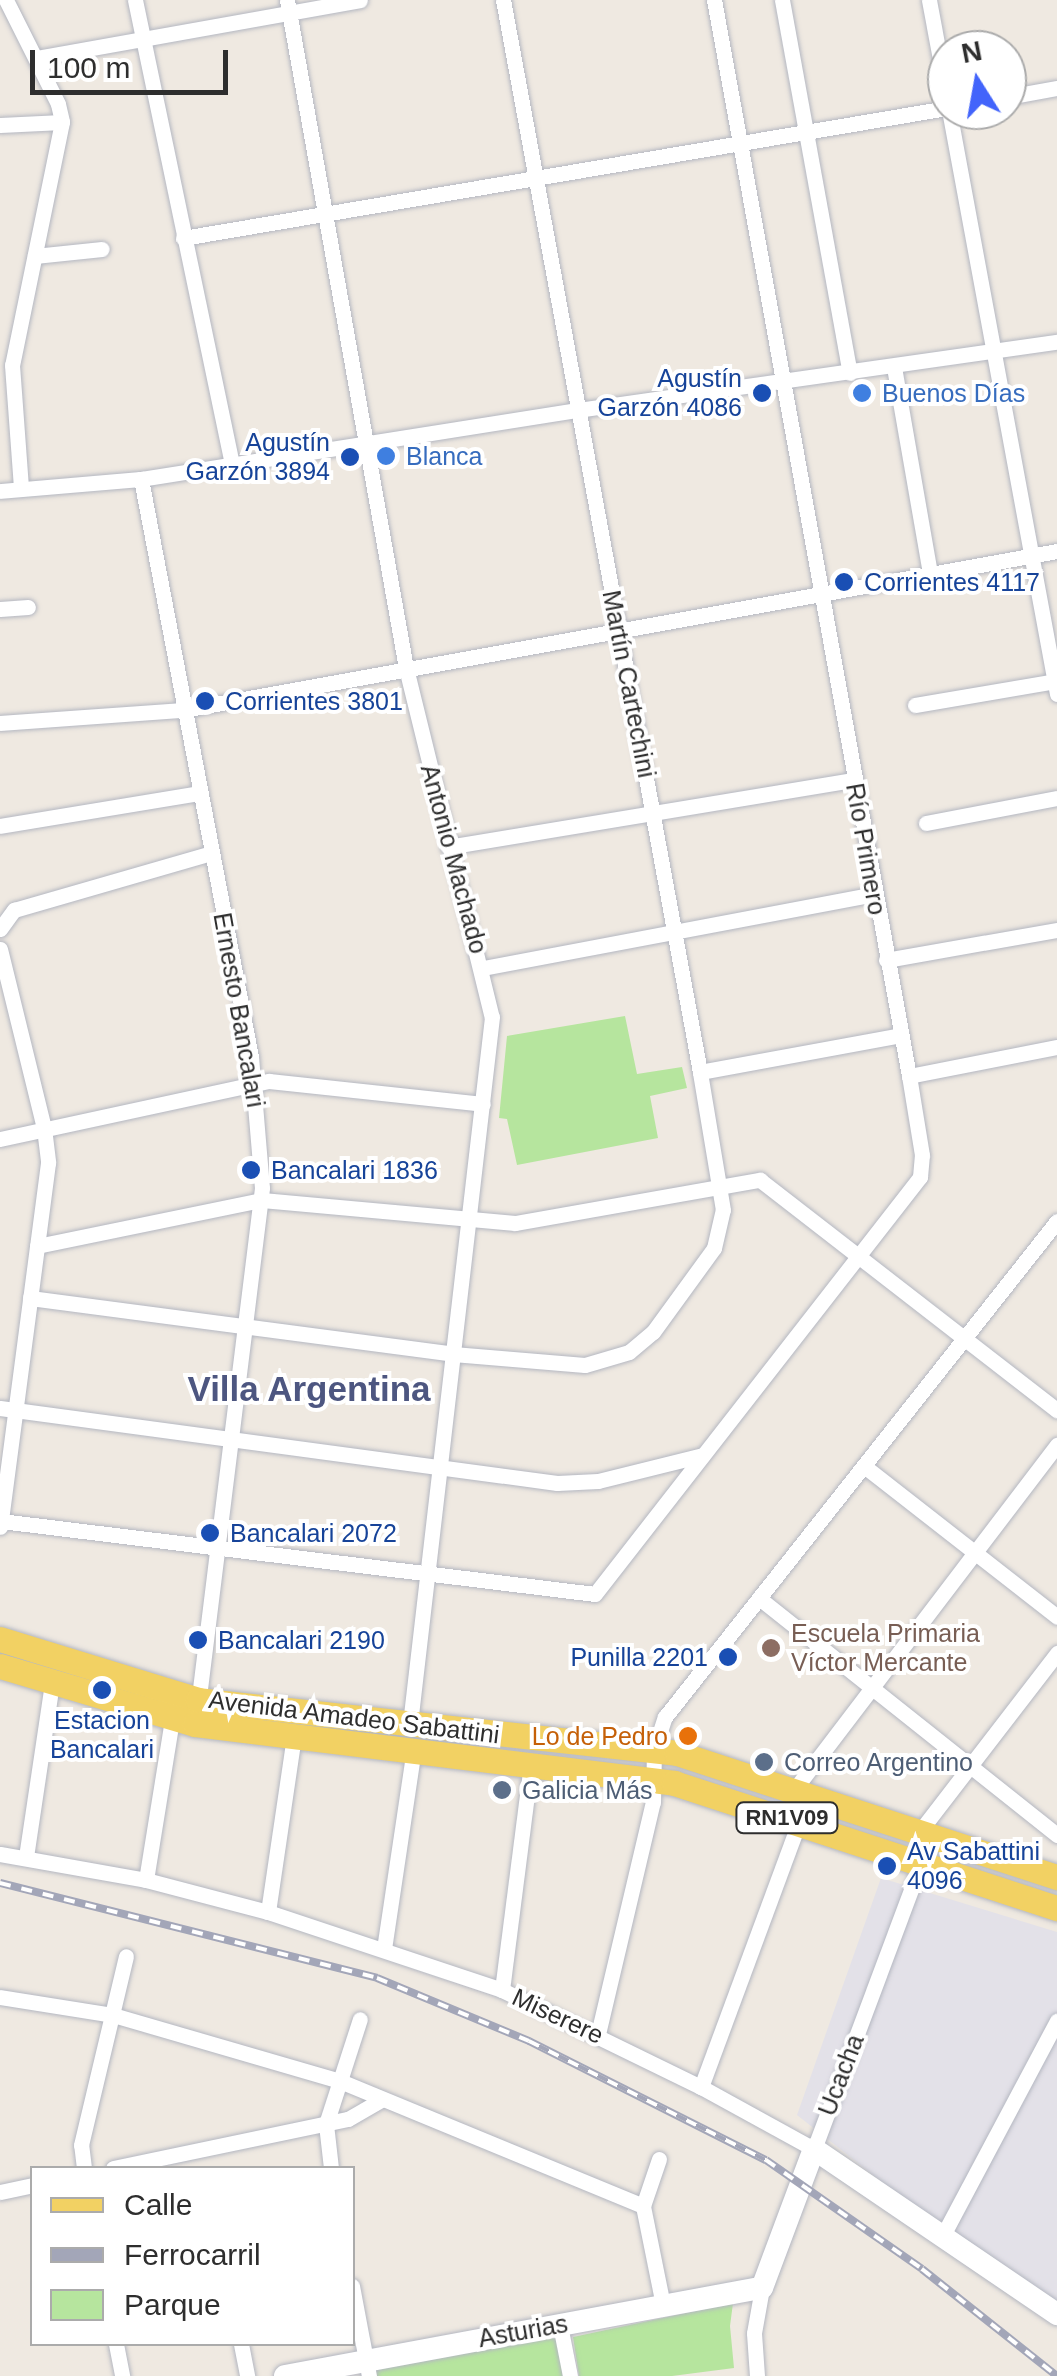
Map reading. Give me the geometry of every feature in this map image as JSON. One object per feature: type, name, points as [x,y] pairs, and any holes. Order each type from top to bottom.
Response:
[{"type":"main road","name":"Avenida Amadeo Sabattini","points":[[0,1639],[189,1714],[412,1737],[532,1764],[652,1780],[799,1822],[1057,1908]]},
{"type":"main road","name":"Avenida Amadeo Sabattini","points":[[0,1666],[52,1683],[294,1735],[654,1750],[694,1758],[1057,1878]]},
{"type":"street","points":[[6,0],[36,58],[62,122],[11,378],[21,489]]},
{"type":"street","points":[[136,0],[232,464]]},
{"type":"street","points":[[36,58],[143,39],[288,6],[360,0]]},
{"type":"street","name":"Martín Cartechini","points":[[453,1354],[585,1365],[612,1359],[639,1344],[660,1323],[714,1248],[722,1224],[719,1186],[675,932],[503,0]]},
{"type":"street","name":"Río Primero","points":[[427,1575],[596,1594],[920,1177],[922,1155],[714,0]]},
{"type":"street","points":[[782,0],[850,373]]},
{"type":"street","points":[[929,0],[935,30]]},
{"type":"street","name":"Antonio Machado","points":[[288,6],[406,668],[492,1017],[412,1737],[384,1949]]},
{"type":"street","points":[[1027,93],[1057,88]]},
{"type":"street","points":[[184,238],[927,112]]},
{"type":"street","points":[[0,125],[62,122]]},
{"type":"street","points":[[914,706],[1056,687],[952,130]]},
{"type":"street","points":[[36,256],[102,250]]},
{"type":"street","points":[[0,491],[141,479],[577,410],[1057,342]]},
{"type":"street","points":[[894,367],[930,573]]},
{"type":"street","name":"Ernesto Bancalari","points":[[141,479],[254,1082],[262,1200],[218,1548],[189,1714],[146,1880]]},
{"type":"street","points":[[0,723],[183,710],[1057,551]]},
{"type":"street","points":[[0,609],[28,607]]},
{"type":"street","points":[[448,847],[854,780]]},
{"type":"street","points":[[0,826],[38,824],[200,794]]},
{"type":"street","points":[[926,822],[1057,798]]},
{"type":"street","points":[[0,929],[14,910],[211,853]]},
{"type":"street","points":[[483,968],[874,894]]},
{"type":"street","points":[[886,960],[1057,930]]},
{"type":"street","points":[[0,949],[44,1128],[48,1163],[30,1298],[8,1409],[0,1524],[427,1575]]},
{"type":"street","points":[[700,1072],[900,1035]]},
{"type":"street","points":[[908,1076],[1057,1047]]},
{"type":"street","points":[[0,1139],[254,1082],[483,1104]]},
{"type":"street","points":[[37,1246],[262,1200],[525,1222],[760,1180],[1057,1410]]},
{"type":"street","points":[[598,2034],[653,1802],[654,1750],[664,1717],[1057,1221]]},
{"type":"street","points":[[30,1298],[453,1354]]},
{"type":"street","points":[[8,1409],[576,1483],[703,1454]]},
{"type":"street","points":[[794,1790],[1057,1445]]},
{"type":"street","points":[[864,1466],[1057,1617]]},
{"type":"street","points":[[759,1598],[1057,1835]]},
{"type":"street","points":[[920,1831],[1057,1653]]},
{"type":"street","points":[[26,1857],[52,1683]]},
{"type":"street","points":[[268,1912],[294,1735]]},
{"type":"street","points":[[502,1990],[532,1764]]},
{"type":"street","points":[[702,2086],[799,1822]]},
{"type":"street","name":"Miserere","points":[[0,1854],[146,1880],[268,1912],[502,1990],[702,2086],[814,2149],[1057,2314]]},
{"type":"street","name":"Ucacha","points":[[762,2288],[921,1863]]},
{"type":"street","points":[[84,2166],[81,2145],[126,1956]]},
{"type":"street","points":[[0,1997],[113,2015],[340,2081],[644,2206]]},
{"type":"street","points":[[331,2166],[326,2124],[360,2019]]},
{"type":"street","points":[[942,2237],[1057,2021]]},
{"type":"street","points":[[125,2166],[348,2119],[382,2099]]},
{"type":"street","points":[[204,2151],[208,2166]]},
{"type":"street","points":[[659,2159],[644,2206],[663,2305]]},
{"type":"street","points":[[0,2192],[30,2186]]},
{"type":"street","points":[[757,2376],[754,2332],[762,2288]]},
{"type":"street","name":"Asturias","points":[[285,2376],[368,2368],[560,2325],[762,2288]]},
{"type":"street","points":[[355,2301],[368,2368]]},
{"type":"street","points":[[560,2325],[570,2376]]},
{"type":"street","points":[[116,2346],[122,2376]]},
{"type":"street","points":[[241,2346],[247,2376]]},
{"type":"shaded area","points":[[881,1878],[1057,1932],[1057,2320],[797,2115]]},
{"type":"green space","points":[[625,1016],[637,1074],[682,1067],[687,1088],[650,1096],[658,1138],[517,1165],[507,1119],[499,1118],[507,1036]]},
{"type":"green space","points":[[733,2303],[730,2326],[734,2368],[672,2376],[579,2376],[573,2337]]},
{"type":"green space","points":[[556,2331],[565,2376],[376,2376],[373,2364]]},
{"type":"railway","points":[[0,1883],[377,1978],[529,2041],[766,2160],[922,2269],[1057,2376]]},
{"type":"place","name":"Agustín Garzón 4086","points":[[762,393]]},
{"type":"place","name":"Buenos Días","points":[[862,393]]},
{"type":"place","name":"Blanca","points":[[386,456]]},
{"type":"place","name":"Agustín Garzón 3894","points":[[350,457]]},
{"type":"place","name":"Corrientes 4117","points":[[844,582]]},
{"type":"place","name":"Corrientes 3801","points":[[205,701]]},
{"type":"place","name":"Bancalari 1836","points":[[251,1170]]},
{"type":"place","name":"Bancalari 2072","points":[[210,1533]]},
{"type":"place","name":"Bancalari 2190","points":[[198,1640]]},
{"type":"place","name":"Escuela Primaria Víctor Mercante","points":[[771,1648]]},
{"type":"place","name":"Punilla 2201","points":[[728,1657]]},
{"type":"place","name":"Estacion Bancalari","points":[[102,1690]]},
{"type":"place","name":"Lo de Pedro","points":[[688,1736]]},
{"type":"place","name":"Correo Argentino","points":[[764,1762]]},
{"type":"place","name":"Galicia Más","points":[[502,1790]]},
{"type":"place","name":"Av Sabattini 4096","points":[[887,1866]]},
{"type":"district","name":"Villa Argentina","points":[[309,1389]]}]
